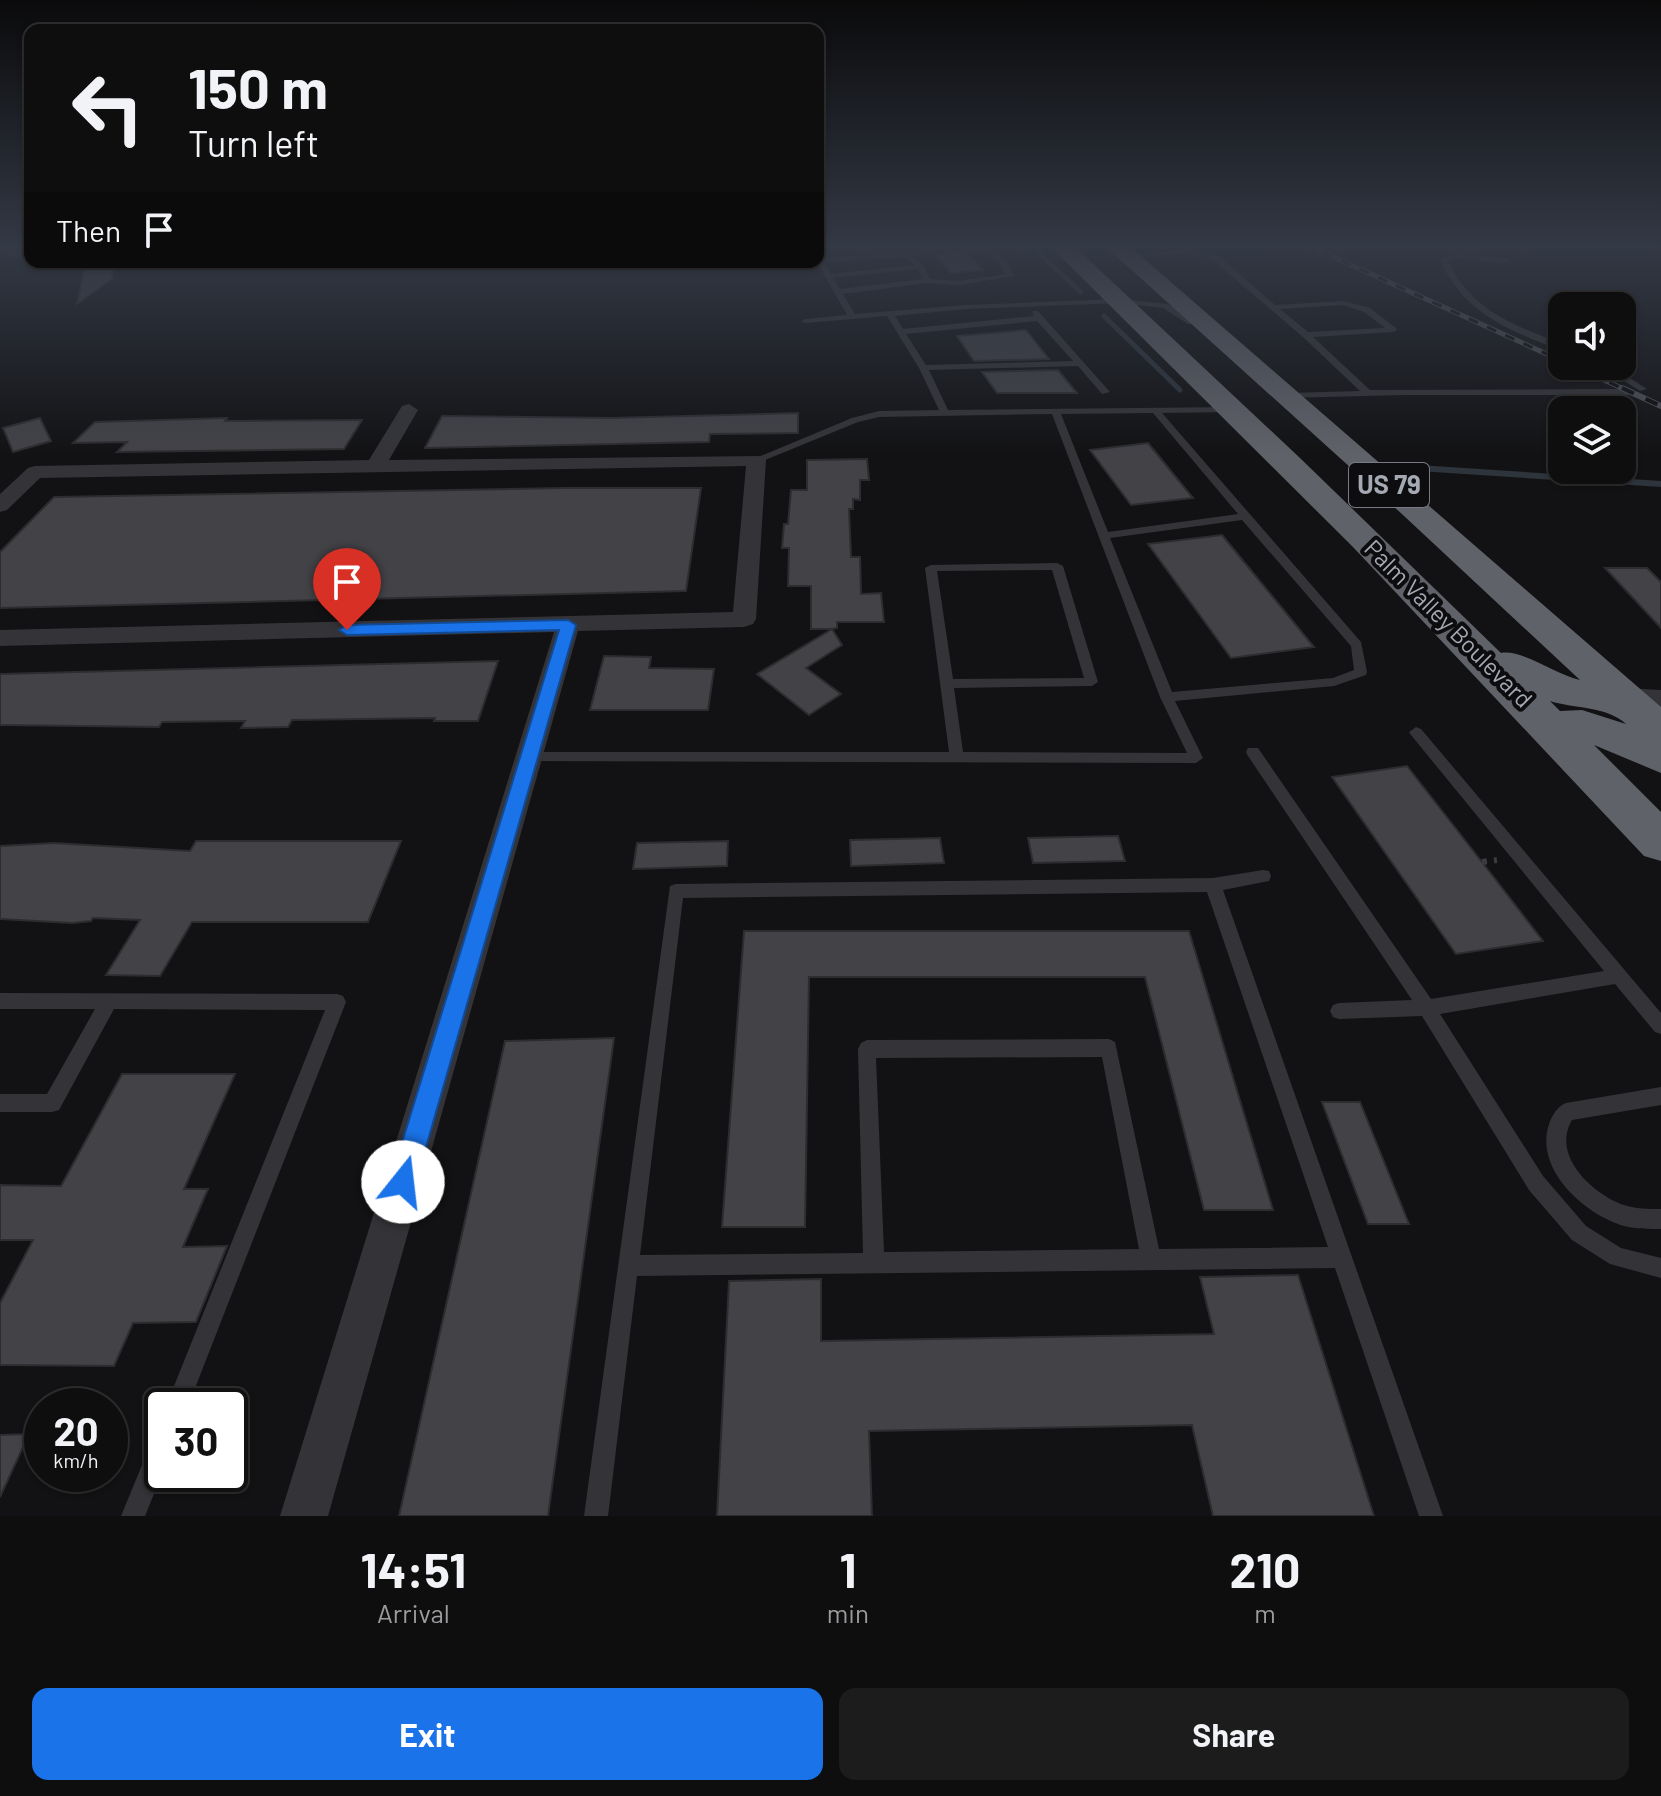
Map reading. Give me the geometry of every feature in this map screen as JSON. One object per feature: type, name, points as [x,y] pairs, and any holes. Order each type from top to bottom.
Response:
[{"type":"highway","name":"Palm Valley Boulevard","points":[[1134,315],[1466,642],[1661,842]]},
{"type":"highway","name":"US 79","points":[[1195,315],[1415,508],[1643,698],[1661,731]]},
{"type":"highway","points":[[1466,642],[1558,691],[1587,698],[1643,698]]},
{"type":"highway","points":[[1550,727],[1582,725],[1661,757]]},
{"type":"street","points":[[375,467],[409,410]]},
{"type":"street","points":[[0,506],[35,472],[756,460],[744,619],[0,638]]},
{"type":"street","points":[[304,1516],[568,625]]},
{"type":"lane","points":[[805,321],[867,315]]},
{"type":"lane","points":[[890,315],[923,368],[945,413]]},
{"type":"lane","points":[[1036,315],[1105,392]]},
{"type":"lane","points":[[1184,315],[1370,483],[1415,508]]},
{"type":"lane","points":[[1282,315],[1368,393]]},
{"type":"lane","points":[[1306,335],[1393,330],[1373,315]]},
{"type":"lane","points":[[1495,315],[1548,341]]},
{"type":"lane","points":[[901,332],[1039,318]]},
{"type":"lane","points":[[923,368],[1080,363]]},
{"type":"lane","points":[[1628,380],[1643,389]]},
{"type":"lane","points":[[1289,396],[1630,392]]},
{"type":"lane","points":[[756,460],[855,420],[879,414],[1233,409]]},
{"type":"lane","points":[[1155,410],[1357,645],[1361,672],[1334,682],[1167,697]]},
{"type":"lane","points":[[529,757],[1196,758],[1167,697],[1056,413]]},
{"type":"lane","points":[[1104,536],[1245,516]]},
{"type":"lane","points":[[946,684],[1092,682],[1057,566],[931,568],[946,684],[957,757]]},
{"type":"lane","points":[[1416,732],[1661,1026]]},
{"type":"lane","points":[[1253,752],[1427,1008],[1536,1183],[1579,1233],[1617,1257],[1661,1268]]},
{"type":"lane","points":[[596,1516],[676,891],[1213,885],[1263,876]]},
{"type":"lane","points":[[1213,885],[1431,1516]]},
{"type":"lane","points":[[1339,1011],[1427,1008],[1619,976]]},
{"type":"lane","points":[[0,1001],[337,1002],[184,1388]]},
{"type":"lane","points":[[0,1103],[52,1103],[108,1003]]},
{"type":"lane","points":[[874,1263],[867,1049],[1109,1048],[1151,1259]]},
{"type":"lane","points":[[1661,1096],[1566,1112],[1556,1123],[1553,1137],[1560,1160],[1576,1185],[1618,1213],[1643,1219],[1661,1219]]},
{"type":"lane","points":[[629,1266],[1342,1257]]},
{"type":"lane","points":[[133,1516],[144,1489]]},
{"type":"path","points":[[1482,862],[1503,859]]},
{"type":"building","points":[[1026,330],[1049,359],[974,361],[957,336]]},
{"type":"building","points":[[1058,370],[1077,393],[997,393],[982,372]]},
{"type":"building","points":[[798,413],[798,433],[710,434],[709,442],[425,448],[442,416],[611,418]]},
{"type":"building","points":[[40,418],[51,441],[13,452],[3,428]]},
{"type":"building","points":[[227,418],[225,421],[362,420],[344,449],[117,452],[127,442],[73,443],[95,422]]},
{"type":"building","points":[[1148,443],[1193,498],[1131,505],[1090,450]]},
{"type":"building","points":[[867,459],[869,480],[860,480],[860,500],[853,499],[853,509],[849,509],[851,557],[860,557],[861,594],[881,593],[884,622],[837,622],[837,628],[811,629],[811,586],[788,586],[789,548],[782,548],[791,490],[807,490],[807,460]]},
{"type":"building","points":[[701,488],[686,591],[0,608],[0,552],[54,497]]},
{"type":"building","points":[[1222,535],[1314,647],[1231,658],[1148,544]]},
{"type":"building","points":[[1605,568],[1647,568],[1661,582],[1661,628]]},
{"type":"building","points":[[832,629],[842,645],[806,668],[841,694],[809,715],[757,674]]},
{"type":"building","points":[[604,656],[651,657],[649,668],[714,669],[708,710],[590,710]]},
{"type":"building","points":[[498,661],[478,721],[434,721],[435,718],[292,720],[288,727],[241,728],[245,721],[162,722],[159,727],[0,725],[0,674]]},
{"type":"building","points":[[1407,766],[1543,941],[1456,954],[1332,777]]},
{"type":"building","points":[[1118,836],[1125,861],[1033,863],[1028,838]]},
{"type":"building","points":[[940,838],[944,863],[851,866],[850,840]]},
{"type":"building","points":[[196,841],[401,841],[368,922],[192,922],[160,976],[106,975],[140,920],[93,918],[91,921],[72,923],[0,919],[0,846],[54,843],[190,851]]},
{"type":"building","points":[[728,841],[727,866],[633,869],[637,843]]},
{"type":"building","points":[[744,931],[1189,931],[1273,1210],[1204,1210],[1145,977],[809,977],[805,1227],[722,1227]]},
{"type":"building","points":[[614,1038],[548,1516],[399,1516],[505,1041]]},
{"type":"building","points":[[122,1074],[235,1074],[184,1189],[208,1189],[183,1247],[227,1246],[196,1322],[133,1323],[114,1366],[0,1365],[0,1303],[33,1240],[0,1240],[0,1185],[61,1186]]},
{"type":"building","points":[[1322,1102],[1360,1102],[1409,1224],[1368,1224]]},
{"type":"building","points":[[1298,1275],[1374,1516],[1213,1516],[1192,1425],[869,1431],[872,1516],[717,1516],[729,1281],[821,1279],[821,1341],[1214,1334],[1200,1277]]},
{"type":"building","points":[[24,1434],[24,1445],[0,1497],[0,1435]]},
{"type":"waterway","points":[[1104,316],[1180,390]]},
{"type":"waterway","points":[[1403,467],[1661,484]]},
{"type":"railway","points":[[1460,315],[1548,355]]},
{"type":"railway","points":[[1604,380],[1626,390]]},
{"type":"railway","points":[[1622,388],[1661,406]]},
{"type":"route","points":[[347,630],[568,625],[403,1182]]}]
